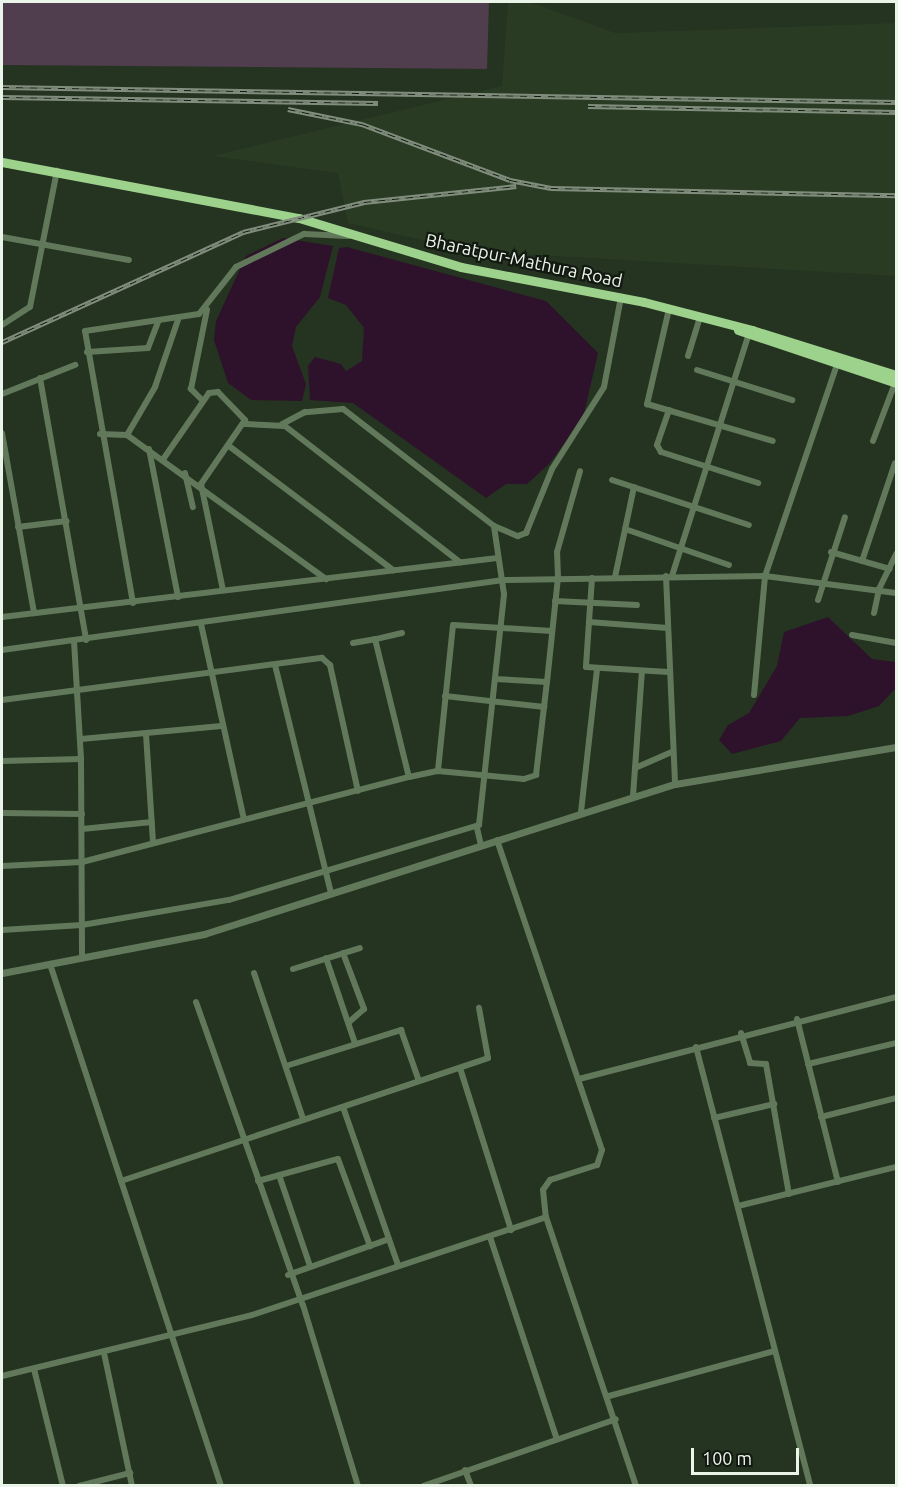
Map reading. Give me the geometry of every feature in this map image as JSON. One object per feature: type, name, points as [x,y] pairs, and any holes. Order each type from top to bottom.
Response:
[{"type":"highway","name":"Bharatpur-Mathura Road","points":[[2,162],[249,207],[461,267],[621,297],[700,317],[896,380]]},
{"type":"highway","points":[[738,330],[748,336],[837,365],[896,380]]},
{"type":"street","points":[[2,325],[28,312],[57,171]]},
{"type":"street","points":[[202,400],[190,389],[207,310],[236,267],[304,234],[356,236]]},
{"type":"street","points":[[2,237],[129,260]]},
{"type":"street","points":[[164,458],[202,400],[218,392],[246,424],[282,424],[305,412],[343,409],[494,526],[518,536],[526,533],[552,469],[604,387],[621,297]]},
{"type":"street","points":[[669,309],[645,398],[647,404],[720,422],[773,441]]},
{"type":"street","points":[[133,603],[100,434],[87,352],[87,330],[178,320],[207,310]]},
{"type":"street","points":[[688,356],[700,317]]},
{"type":"street","points":[[127,435],[155,387],[178,320]]},
{"type":"street","points":[[87,352],[148,348],[158,322]]},
{"type":"street","points":[[675,784],[669,672],[669,576],[694,508],[748,336]]},
{"type":"street","points":[[2,394],[75,365]]},
{"type":"street","points":[[754,695],[765,576],[837,365]]},
{"type":"street","points":[[697,370],[792,400]]},
{"type":"street","points":[[40,378],[84,608],[86,640]]},
{"type":"street","points":[[873,441],[896,380]]},
{"type":"street","points":[[669,410],[659,451],[758,483]]},
{"type":"street","points":[[224,590],[201,484],[246,424]]},
{"type":"street","points":[[282,424],[460,562]]},
{"type":"street","points":[[2,433],[34,613]]},
{"type":"street","points":[[100,434],[127,435],[164,458],[326,579]]},
{"type":"street","points":[[229,446],[393,570]]},
{"type":"street","points":[[149,449],[178,597]]},
{"type":"street","points":[[862,561],[895,463]]},
{"type":"street","points":[[2,866],[82,862],[306,802],[438,771],[524,779],[536,775],[558,578],[557,552],[580,471]]},
{"type":"street","points":[[184,473],[193,507]]},
{"type":"street","points":[[612,480],[749,525]]},
{"type":"street","points":[[615,577],[634,487]]},
{"type":"street","points":[[818,600],[831,552],[845,517]]},
{"type":"street","points":[[18,527],[67,521]]},
{"type":"street","points":[[481,845],[477,828],[486,775],[501,628],[503,580],[494,526]]},
{"type":"street","points":[[625,529],[729,565]]},
{"type":"street","points":[[831,552],[890,569]]},
{"type":"street","points":[[874,613],[879,589],[897,554]]},
{"type":"street","points":[[2,617],[498,558]]},
{"type":"street","points":[[2,650],[74,642],[503,580],[765,576],[820,587],[879,589],[897,593]]},
{"type":"street","points":[[592,578],[584,663],[597,669],[669,672]]},
{"type":"street","points":[[555,601],[636,605]]},
{"type":"street","points":[[589,622],[668,628]]},
{"type":"street","points":[[201,624],[220,726],[244,819]]},
{"type":"street","points":[[438,771],[453,625],[552,631]]},
{"type":"street","points":[[353,643],[402,633]]},
{"type":"street","points":[[852,635],[897,643]]},
{"type":"street","points":[[375,639],[409,777]]},
{"type":"street","points":[[74,642],[81,739],[82,958]]},
{"type":"street","points":[[2,700],[79,692],[321,657],[328,662],[358,791]]},
{"type":"street","points":[[276,665],[306,802],[331,893]]},
{"type":"street","points":[[581,812],[597,669]]},
{"type":"street","points":[[633,796],[642,671]]},
{"type":"street","points":[[495,679],[548,682]]},
{"type":"street","points":[[445,696],[544,707]]},
{"type":"street","points":[[81,739],[220,726]]},
{"type":"street","points":[[146,734],[153,843]]},
{"type":"street","points":[[2,973],[204,934],[581,812],[675,784],[897,747]]},
{"type":"street","points":[[635,768],[672,752]]},
{"type":"street","points":[[2,761],[81,759]]},
{"type":"street","points":[[2,813],[82,814]]},
{"type":"street","points":[[82,829],[152,822]]},
{"type":"street","points":[[2,930],[82,926],[229,900],[477,828]]},
{"type":"street","points":[[497,840],[579,1079],[602,1158],[597,1164],[547,1183],[546,1217],[609,1396],[636,1485]]},
{"type":"street","points":[[293,969],[360,948]]},
{"type":"street","points":[[344,953],[364,1009],[349,1022]]},
{"type":"street","points":[[326,958],[355,1043]]},
{"type":"street","points":[[50,964],[220,1485]]},
{"type":"street","points":[[254,973],[303,1119]]},
{"type":"street","points":[[579,1079],[741,1033],[897,997]]},
{"type":"street","points":[[196,1002],[288,1275],[300,1297],[358,1485]]},
{"type":"street","points":[[121,1181],[460,1068],[490,1054],[479,1008]]},
{"type":"street","points":[[797,1020],[838,1182]]},
{"type":"street","points":[[286,1066],[355,1043],[403,1031],[419,1081]]},
{"type":"street","points":[[741,1033],[750,1063],[766,1064],[789,1194]]},
{"type":"street","points":[[808,1064],[897,1043]]},
{"type":"street","points":[[696,1047],[810,1485]]},
{"type":"street","points":[[460,1068],[511,1230]]},
{"type":"street","points":[[821,1117],[897,1098]]},
{"type":"street","points":[[714,1118],[774,1104]]},
{"type":"street","points":[[343,1107],[398,1265]]},
{"type":"street","points":[[258,1181],[338,1159],[370,1246]]},
{"type":"street","points":[[738,1206],[897,1167]]},
{"type":"street","points":[[279,1175],[310,1266]]},
{"type":"street","points":[[2,1376],[172,1338],[546,1217]]},
{"type":"street","points":[[490,1237],[557,1439]]},
{"type":"street","points":[[288,1275],[389,1239]]},
{"type":"street","points":[[609,1396],[776,1351]]},
{"type":"street","points":[[104,1353],[132,1485]]},
{"type":"street","points":[[34,1369],[63,1485]]},
{"type":"street","points":[[423,1485],[616,1419]]},
{"type":"street","points":[[465,1470],[471,1485]]},
{"type":"street","points":[[79,1485],[130,1473]]},
{"type":"shaded area","points":[[2,2],[489,2],[487,69],[2,65]]},
{"type":"shaded area","points":[[508,2],[530,2],[615,33],[896,23],[896,276],[470,251],[348,223],[338,173],[212,156],[502,86]]},
{"type":"shaded area","points":[[283,238],[333,246],[320,297],[296,327],[292,346],[306,384],[302,401],[251,400],[228,383],[214,340],[216,321],[246,256]]},
{"type":"shaded area","points":[[347,247],[546,301],[598,353],[583,418],[550,463],[527,484],[506,484],[486,498],[353,403],[310,400],[308,366],[315,357],[341,364],[346,371],[362,361],[364,328],[346,305],[328,298],[339,248]]},
{"type":"shaded area","points":[[828,617],[872,659],[896,662],[896,688],[879,706],[848,716],[800,718],[781,741],[732,754],[719,740],[728,725],[749,713],[777,666],[784,632]]},
{"type":"railway","points":[[2,87],[896,102]]},
{"type":"railway","points":[[2,97],[378,103]]},
{"type":"railway","points":[[588,106],[896,112]]},
{"type":"railway","points":[[288,109],[362,124],[510,180],[551,188],[896,195]]},
{"type":"railway","points":[[2,342],[243,232],[364,202],[516,186]]}]
